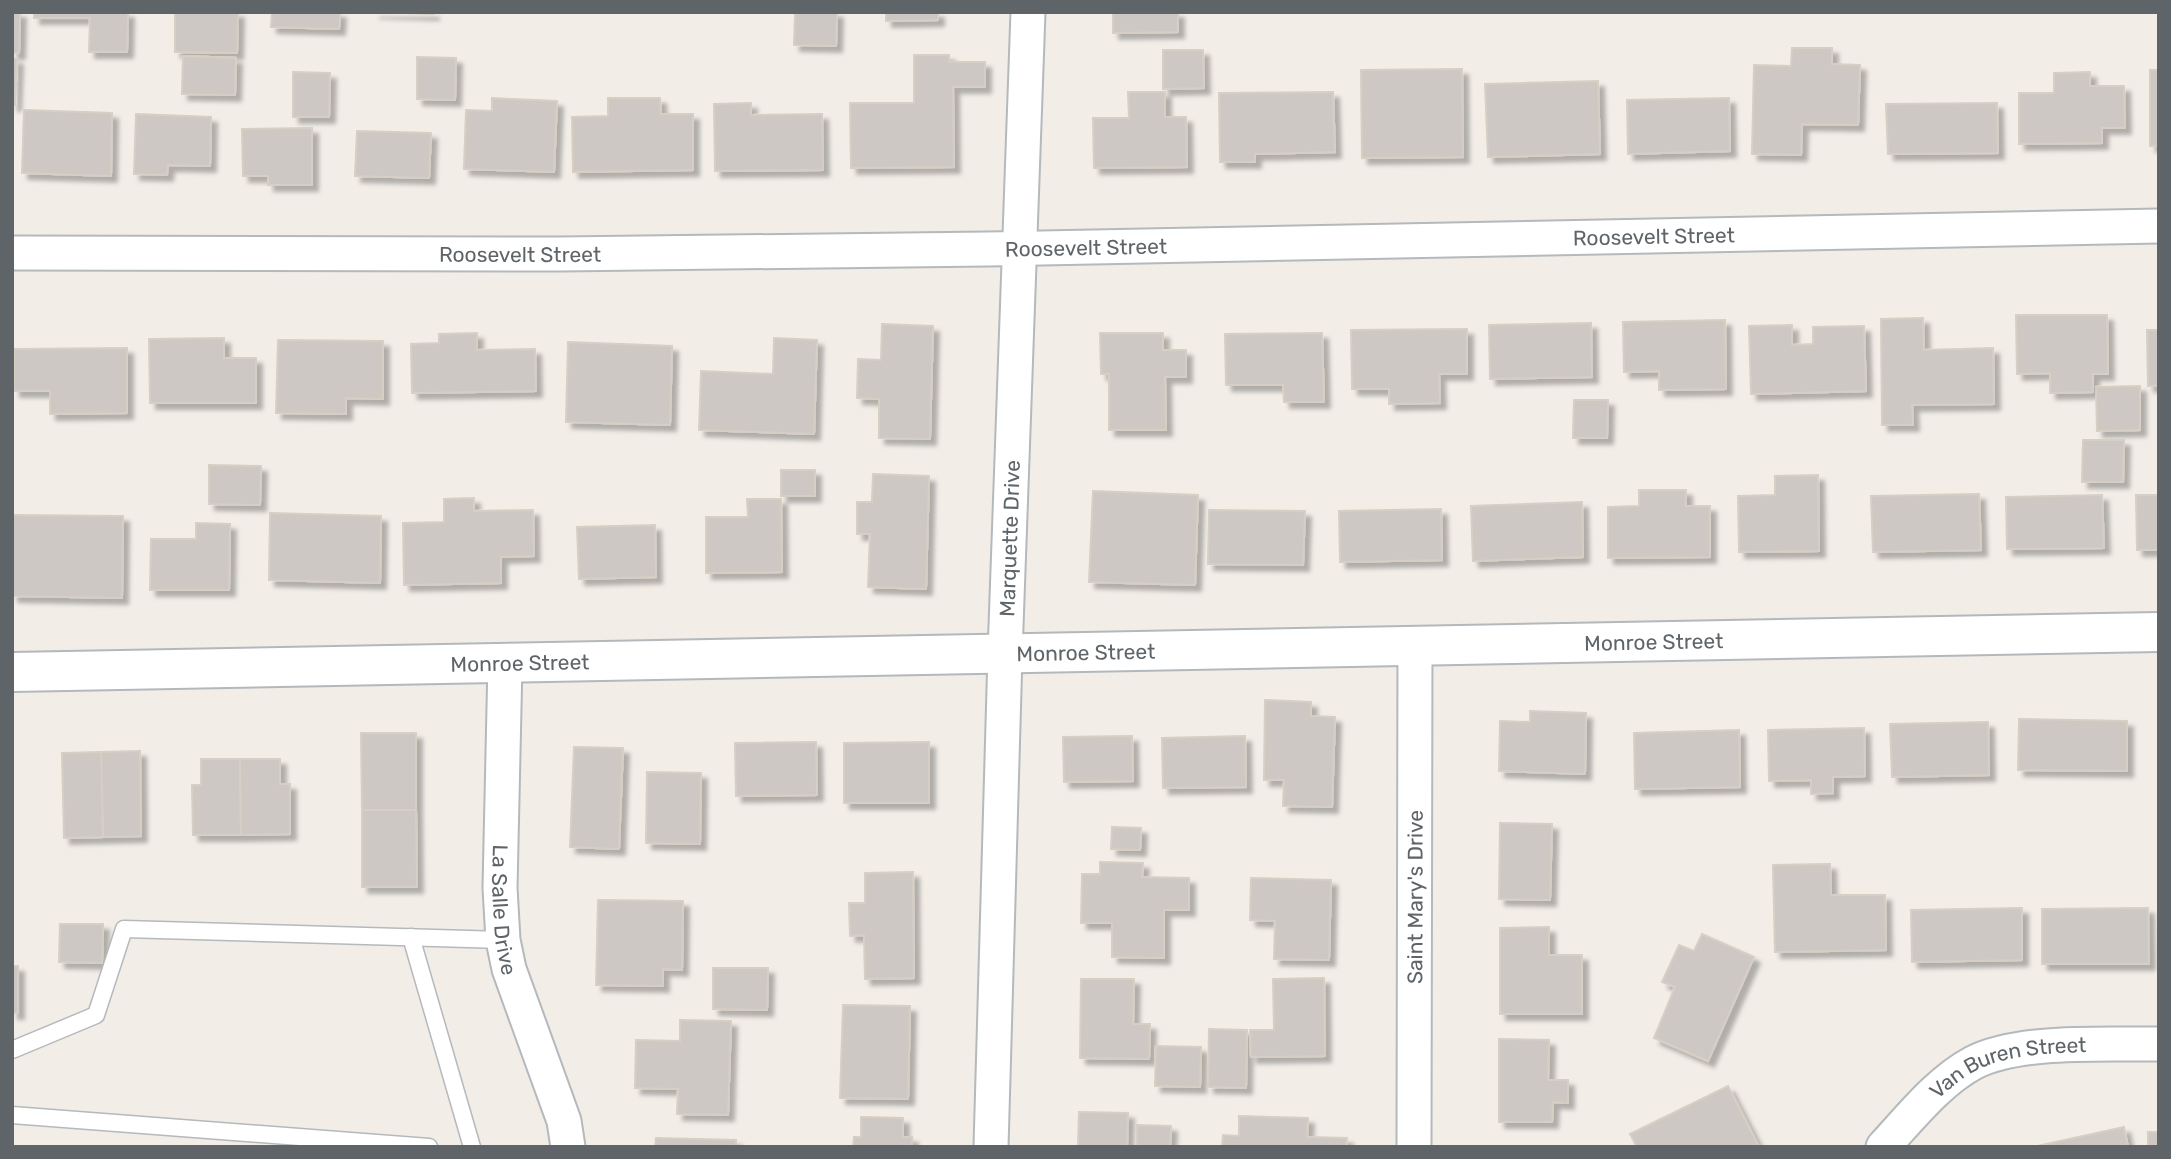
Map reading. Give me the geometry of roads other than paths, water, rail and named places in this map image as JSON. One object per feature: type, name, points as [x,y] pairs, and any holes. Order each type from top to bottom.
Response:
[{"type":"street","name":"Marquette Drive","points":[[991,1147],[1028,12]]},
{"type":"street","name":"Roosevelt Street","points":[[12,253],[561,254],[2159,226]]},
{"type":"street","name":"Monroe Street","points":[[12,673],[2159,632]]},
{"type":"street","name":"Saint Mary's Drive","points":[[1414,1147],[1415,645]]},
{"type":"street","name":"La Salle Drive","points":[[505,663],[500,888],[503,940],[509,969],[564,1121],[568,1147]]},
{"type":"street","name":"Van Buren Street","points":[[1883,1147],[1942,1085],[1974,1063],[2011,1051],[2159,1044]]},
{"type":"lane","points":[[12,1050],[96,1015],[124,929],[503,940]]},
{"type":"lane","points":[[411,937],[472,1147]]},
{"type":"lane","points":[[12,1115],[429,1147]]}]
